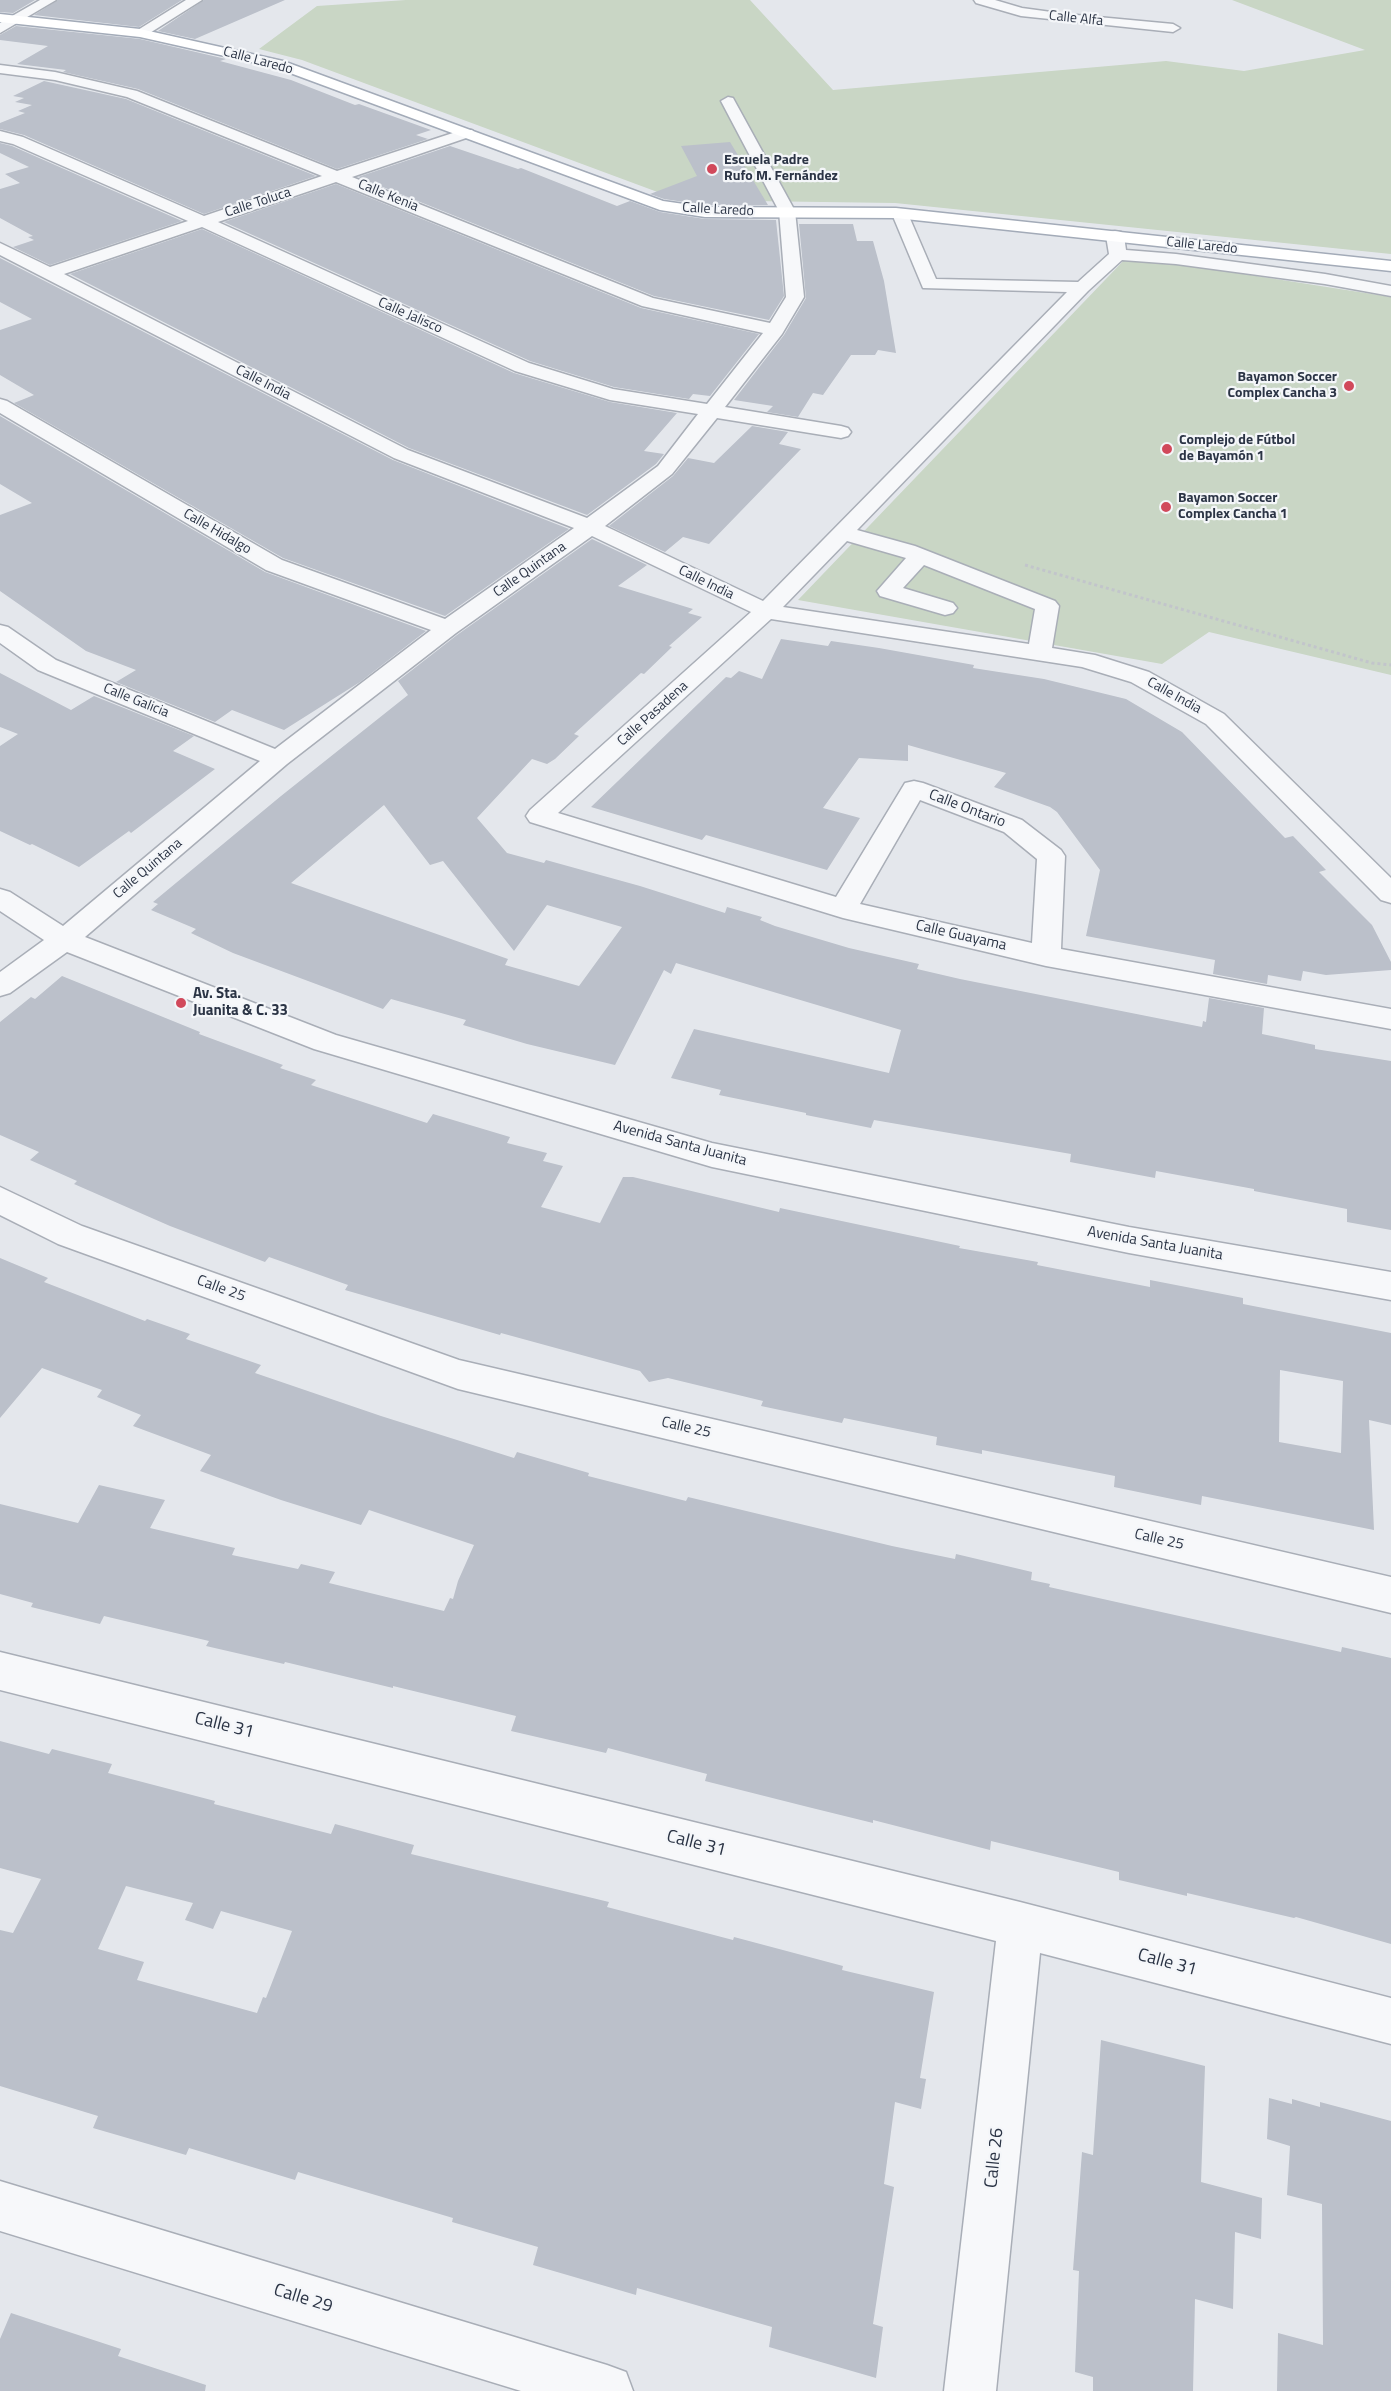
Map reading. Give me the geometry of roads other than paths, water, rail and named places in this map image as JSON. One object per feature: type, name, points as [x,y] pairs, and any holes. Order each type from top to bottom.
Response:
[{"type":"main road","name":"Calle Laredo","points":[[0,18],[140,33],[278,64],[660,205],[705,212],[787,211],[900,214],[1116,245]]},
{"type":"main road","name":"Calle Laredo","points":[[1172,251],[1387,266]]},
{"type":"street","points":[[0,29],[49,0]]},
{"type":"street","points":[[140,33],[195,0]]},
{"type":"street","name":"Calle Alfa","points":[[981,0],[1021,12],[1173,28]]},
{"type":"street","name":"Calle Kenia","points":[[0,69],[55,76],[132,94],[648,302],[775,330]]},
{"type":"street","name":"Calle Quintana","points":[[0,986],[64,940],[278,759],[448,628],[590,527],[665,470],[775,330],[795,297],[787,211],[728,101]]},
{"type":"street","name":"Calle Toluca","points":[[49,273],[467,133]]},
{"type":"street","name":"Calle Jalisco","points":[[0,136],[18,140],[202,221],[522,367],[610,394],[841,432]]},
{"type":"street","points":[[900,214],[929,284],[1082,287]]},
{"type":"street","points":[[1116,245],[1172,251],[1391,291]]},
{"type":"street","name":"Calle Pasadena","points":[[539,816],[766,611],[1082,287],[1116,245]]},
{"type":"street","name":"Calle India","points":[[0,248],[401,454],[590,527],[766,611],[1086,660],[1140,677],[1215,719],[1391,894]]},
{"type":"street","name":"Calle Hidalgo","points":[[0,405],[274,566],[448,628]]},
{"type":"street","points":[[843,533],[920,556],[1047,606],[1039,653]]},
{"type":"street","points":[[920,556],[888,591],[945,608]]},
{"type":"street","name":"Calle Galicia","points":[[0,632],[47,666],[278,759]]},
{"type":"street","name":"Calle Ontario","points":[[843,909],[914,789],[1013,826],[1051,856],[1046,956]]},
{"type":"street","name":"Calle Guayama","points":[[539,816],[843,909],[1046,956],[1391,1018]]},
{"type":"street","name":"Avenida Santa Juanita","points":[[0,898],[64,940],[325,1042],[712,1155],[1129,1240],[1391,1286]]},
{"type":"street","name":"Calle 25","points":[[0,1200],[70,1235],[458,1374],[1391,1595]]},
{"type":"street","name":"Calle 31","points":[[0,1671],[1020,1924],[1391,2020]]},
{"type":"street","name":"Calle 26","points":[[970,2391],[1020,1924]]},
{"type":"street","name":"Calle 29","points":[[0,2206],[607,2391]]},
{"type":"place","name":"Escuela Padre Rufo M. Fernández","points":[[712,169]]},
{"type":"place","name":"Bayamon Soccer Complex Cancha 3","points":[[1349,386]]},
{"type":"place","name":"Complejo de Fútbol de Bayamón 1","points":[[1167,449]]},
{"type":"place","name":"Bayamon Soccer Complex Cancha 1","points":[[1166,507]]},
{"type":"place","name":"Av. Sta. Juanita & C. 33","points":[[181,1003]]}]
